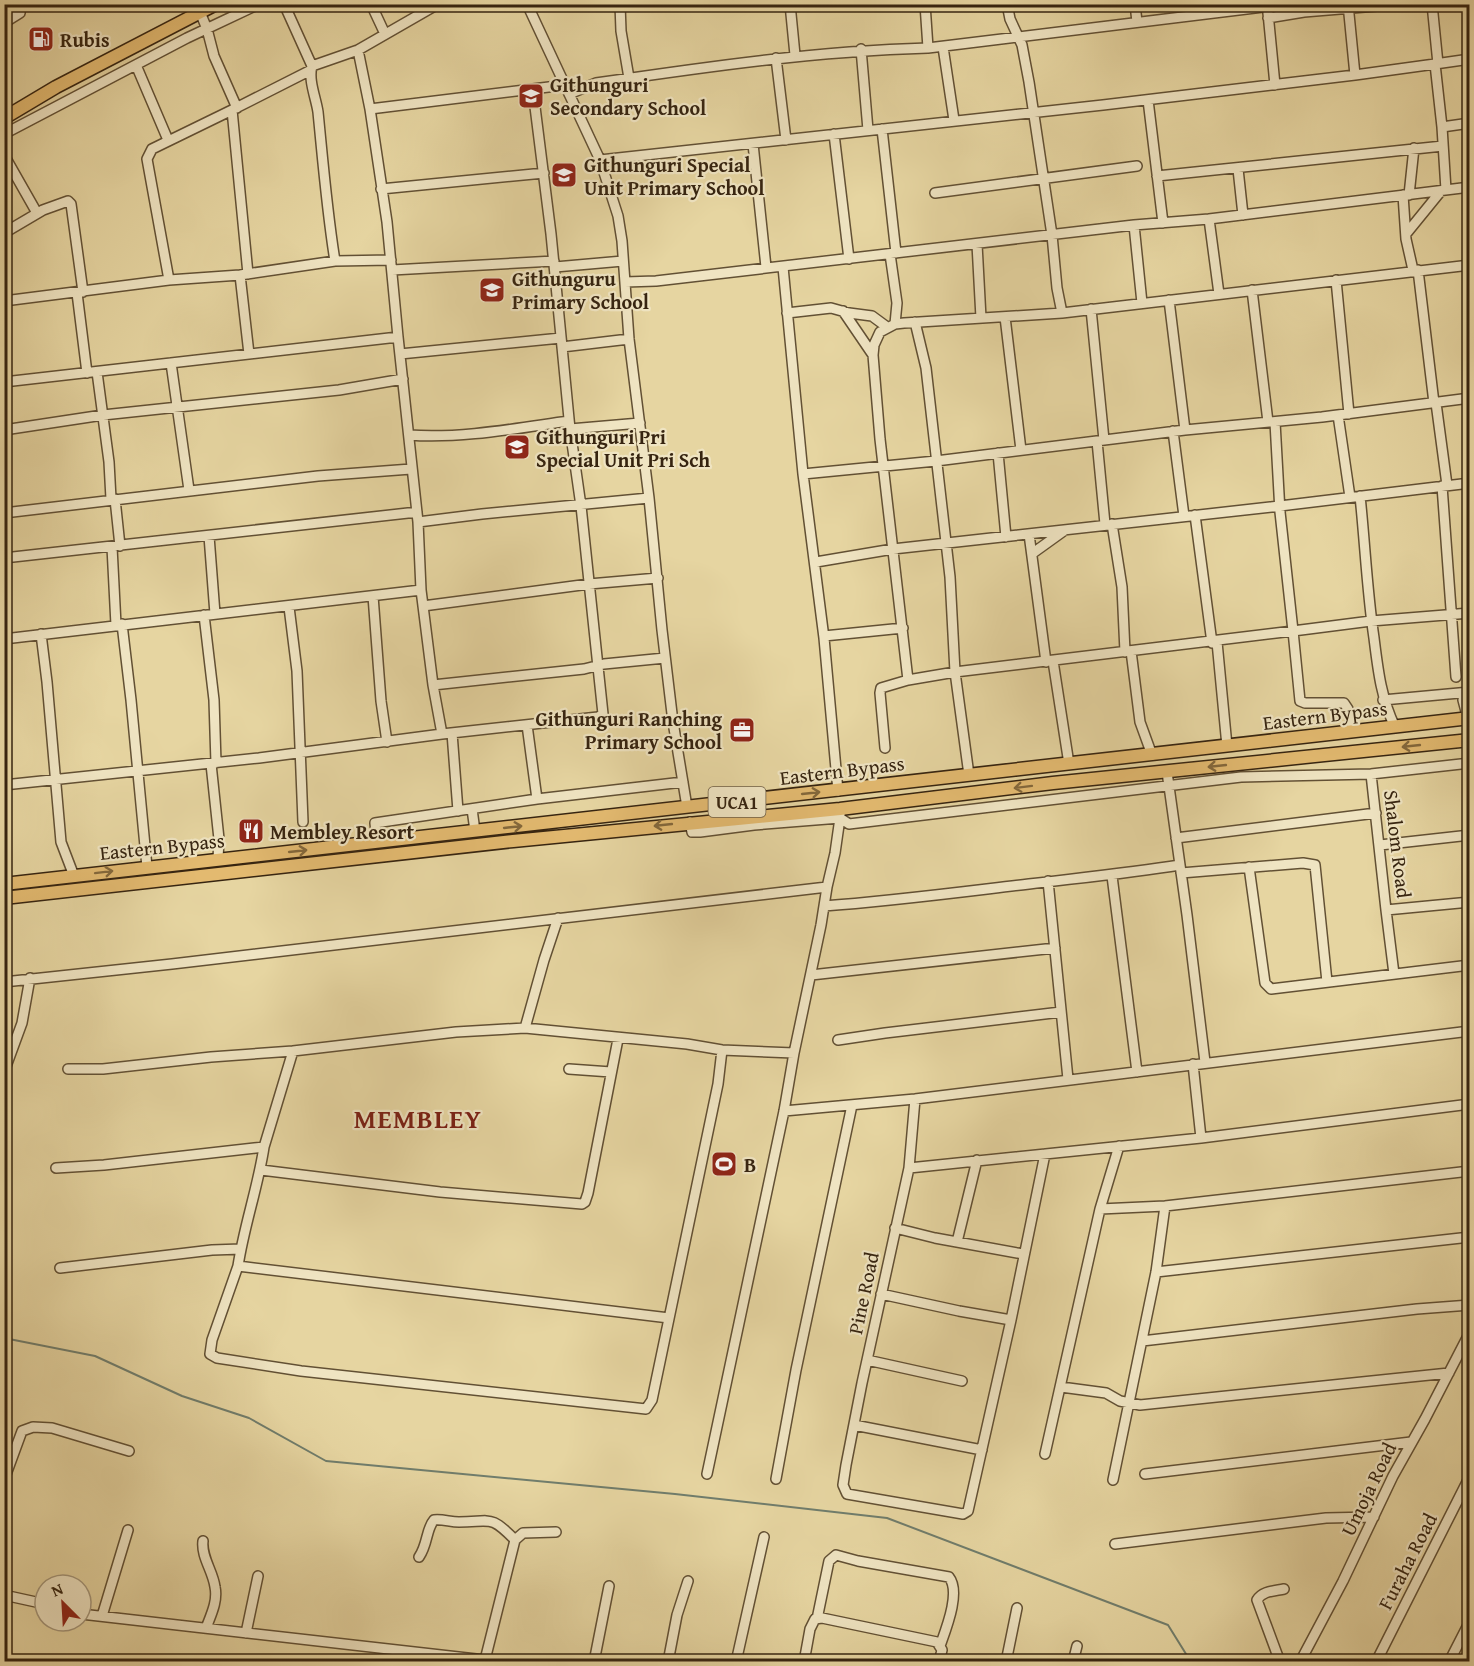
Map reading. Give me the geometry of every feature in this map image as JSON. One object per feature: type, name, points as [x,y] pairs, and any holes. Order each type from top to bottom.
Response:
[{"type":"main road","points":[[5,116],[216,4]]},
{"type":"main road","name":"Eastern Bypass","points":[[4,884],[1469,718]]},
{"type":"main road","name":"Eastern Bypass","points":[[4,898],[690,822],[788,813],[840,813],[952,795],[1470,740]]},
{"type":"main road","points":[[787,796],[788,813]]},
{"type":"street","points":[[4,23],[20,13],[21,4]]},
{"type":"street","points":[[4,134],[259,4]]},
{"type":"street","points":[[284,4],[311,68],[334,261]]},
{"type":"street","points":[[371,4],[385,34]]},
{"type":"street","points":[[169,280],[147,159],[152,149],[311,68],[358,50],[438,4]]},
{"type":"street","points":[[527,4],[600,160],[618,216],[629,339],[649,498],[665,658],[687,807]]},
{"type":"street","points":[[620,4],[621,31],[629,78]]},
{"type":"street","points":[[790,4],[795,56]]},
{"type":"street","points":[[925,4],[928,48]]},
{"type":"street","points":[[1007,4],[1010,20],[1022,45],[1034,112],[1062,314]]},
{"type":"street","points":[[1135,4],[1137,22]]},
{"type":"street","points":[[370,109],[533,91],[567,90],[629,78],[776,58],[861,50],[943,47],[1288,4]]},
{"type":"street","points":[[1268,18],[1348,6],[1401,4]]},
{"type":"street","points":[[1406,234],[1443,191],[1442,127],[1432,4]]},
{"type":"street","points":[[1267,5],[1275,85]]},
{"type":"street","points":[[1348,6],[1355,75]]},
{"type":"street","points":[[200,12],[234,109],[249,354]]},
{"type":"street","points":[[943,47],[954,120]]},
{"type":"street","points":[[358,50],[370,109],[391,260],[417,517],[421,590],[433,685],[447,734],[458,811]]},
{"type":"street","points":[[861,50],[868,130]]},
{"type":"street","points":[[776,58],[786,140]]},
{"type":"street","points":[[600,160],[1148,100],[1470,59]]},
{"type":"street","points":[[136,65],[168,140]]},
{"type":"street","points":[[4,785],[213,764],[598,717],[603,714],[533,91]]},
{"type":"street","points":[[1148,100],[1163,223]]},
{"type":"street","points":[[1442,127],[1470,123]]},
{"type":"street","points":[[882,129],[897,303],[891,326]]},
{"type":"street","points":[[834,134],[849,259]]},
{"type":"street","points":[[753,144],[766,267]]},
{"type":"street","points":[[1157,176],[1443,146]]},
{"type":"street","points":[[1414,148],[1406,195],[1406,234],[1415,270],[1435,403],[1444,485],[1456,677]]},
{"type":"street","points":[[4,155],[37,213]]},
{"type":"street","points":[[935,193],[1137,166]]},
{"type":"street","points":[[1238,169],[1243,215]]},
{"type":"street","points":[[381,189],[544,173]]},
{"type":"street","points":[[625,282],[656,281],[766,267],[783,267],[1470,187]]},
{"type":"street","points":[[4,233],[37,213],[65,201],[71,204],[80,293],[92,372],[103,415],[113,499],[119,624],[138,771],[147,867]]},
{"type":"street","points":[[1209,219],[1219,294]]},
{"type":"street","points":[[1134,225],[1142,303]]},
{"type":"street","points":[[977,244],[981,318]]},
{"type":"street","points":[[4,301],[169,280],[244,274],[334,261],[391,260]]},
{"type":"street","points":[[392,270],[623,261]]},
{"type":"street","points":[[908,680],[883,466],[873,355],[876,339],[891,326],[915,322],[1062,314],[1470,265]]},
{"type":"street","points":[[783,267],[803,474],[824,636],[838,791]]},
{"type":"street","points":[[1336,280],[1349,414]]},
{"type":"street","points":[[1252,290],[1271,422],[1300,701],[1344,703],[1348,709],[1353,730]]},
{"type":"street","points":[[1169,300],[1185,430]]},
{"type":"street","points":[[787,313],[822,308],[872,316],[891,326]]},
{"type":"street","points":[[1091,309],[1108,524],[1122,587],[1128,652],[1140,722],[1152,755]]},
{"type":"street","points":[[843,311],[873,355]]},
{"type":"street","points":[[1005,317],[1021,450]]},
{"type":"street","points":[[915,322],[926,368],[950,577],[955,672],[969,775]]},
{"type":"street","points":[[4,382],[398,337]]},
{"type":"street","points":[[400,354],[629,339]]},
{"type":"street","points":[[171,363],[189,490]]},
{"type":"street","points":[[4,430],[103,415],[293,396],[403,379]]},
{"type":"street","points":[[803,474],[1173,431],[1349,414],[1470,398]]},
{"type":"street","points":[[1338,415],[1355,497],[1383,700],[1395,727]]},
{"type":"street","points":[[408,435],[425,436],[570,425],[640,423]]},
{"type":"street","points":[[1173,431],[1184,516]]},
{"type":"street","points":[[998,453],[1006,537]]},
{"type":"street","points":[[4,513],[318,476],[411,469]]},
{"type":"street","points":[[816,562],[893,549],[1470,483]]},
{"type":"street","points":[[4,558],[208,536],[417,517],[581,506],[649,498]]},
{"type":"street","points":[[1195,515],[1227,746]]},
{"type":"street","points":[[1033,554],[1066,529]]},
{"type":"street","points":[[1029,534],[1049,662],[1069,764]]},
{"type":"street","points":[[208,536],[215,614]]},
{"type":"street","points":[[423,606],[589,584],[658,578]]},
{"type":"street","points":[[4,639],[421,590]]},
{"type":"street","points":[[373,596],[381,701],[387,742]]},
{"type":"street","points":[[289,607],[297,671],[303,822]]},
{"type":"street","points":[[885,748],[881,688],[908,680],[955,672],[1371,621],[1470,613]]},
{"type":"street","points":[[204,615],[214,700],[213,764],[219,860]]},
{"type":"street","points":[[824,636],[903,628]]},
{"type":"street","points":[[40,634],[47,682],[61,842],[74,876]]},
{"type":"street","points":[[433,685],[665,658]]},
{"type":"street","points":[[1383,700],[1469,692]]},
{"type":"street","points":[[1469,692],[1464,700],[1469,718]]},
{"type":"street","points":[[527,725],[537,799]]},
{"type":"street","points":[[840,813],[849,824],[1241,777],[1371,774],[1470,764]]},
{"type":"street","points":[[1167,772],[1205,1062]]},
{"type":"street","name":"Shalom Road","points":[[1371,774],[1386,910],[1470,902]]},
{"type":"street","points":[[377,842],[375,823],[537,799],[683,782]]},
{"type":"street","points":[[952,795],[953,812]]},
{"type":"street","points":[[472,809],[475,831]]},
{"type":"street","points":[[690,822],[692,832],[700,832],[840,813]]},
{"type":"street","points":[[707,1474],[784,1111],[835,853],[840,813]]},
{"type":"street","points":[[1176,838],[1376,813]]},
{"type":"street","points":[[1380,845],[1470,835]]},
{"type":"street","points":[[824,906],[1180,869],[1303,863],[1315,865],[1327,982]]},
{"type":"street","points":[[1249,867],[1266,986],[1276,990],[1470,965]]},
{"type":"street","points":[[1112,876],[1137,1072]]},
{"type":"street","points":[[1048,881],[1068,1079]]},
{"type":"street","points":[[4,982],[696,904],[827,887]]},
{"type":"street","points":[[1386,910],[1394,974]]},
{"type":"street","points":[[525,1028],[558,918]]},
{"type":"street","points":[[811,975],[1055,948]]},
{"type":"street","points":[[4,1072],[22,1023],[30,978]]},
{"type":"street","points":[[838,1040],[1061,1012]]},
{"type":"street","points":[[68,1069],[103,1069],[293,1051],[456,1032],[525,1028],[618,1039],[687,1044],[722,1050],[794,1053]]},
{"type":"street","points":[[784,1111],[915,1099],[1470,1031]]},
{"type":"street","points":[[261,1170],[440,1192],[582,1204],[588,1193],[618,1039]]},
{"type":"street","points":[[293,1051],[264,1147],[261,1170],[238,1266],[212,1340],[210,1354],[226,1359],[311,1372],[646,1409],[652,1400],[718,1084],[722,1050]]},
{"type":"street","points":[[1193,1064],[1201,1138]]},
{"type":"street","points":[[569,1069],[611,1072]]},
{"type":"street","name":"Pine Road","points":[[915,1099],[909,1168],[867,1360],[843,1485],[847,1494],[963,1515],[968,1510],[982,1450]]},
{"type":"street","points":[[909,1168],[1201,1138],[1470,1104]]},
{"type":"street","points":[[776,1479],[796,1370],[852,1106]]},
{"type":"street","points":[[1045,1454],[1100,1209],[1119,1146]]},
{"type":"street","points":[[56,1168],[104,1165],[264,1147]]},
{"type":"street","points":[[854,1425],[982,1450],[1045,1154]]},
{"type":"street","points":[[957,1242],[977,1160]]},
{"type":"street","points":[[1100,1209],[1166,1206],[1470,1171]]},
{"type":"street","points":[[1113,1479],[1130,1404],[1166,1206]]},
{"type":"street","points":[[895,1228],[1023,1254]]},
{"type":"street","points":[[1155,1272],[1470,1237]]},
{"type":"street","points":[[60,1268],[212,1250],[241,1249]]},
{"type":"street","points":[[238,1266],[669,1318]]},
{"type":"street","points":[[881,1294],[1011,1320]]},
{"type":"street","points":[[1142,1341],[1417,1309],[1470,1305]]},
{"type":"street","name":"Umoja Road","points":[[1300,1662],[1470,1332]]},
{"type":"street","points":[[867,1360],[962,1381]]},
{"type":"street","points":[[1061,1387],[1106,1393],[1130,1404],[1163,1404],[1449,1373]]},
{"type":"street","points":[[4,1480],[22,1431],[33,1427],[52,1428],[129,1451]]},
{"type":"street","points":[[1145,1474],[1411,1443]]},
{"type":"street","name":"Furaha Road","points":[[1376,1662],[1465,1496],[1470,1476]]},
{"type":"street","points":[[1115,1544],[1326,1518],[1374,1516]]},
{"type":"street","points":[[419,1557],[426,1545],[429,1527],[434,1520],[438,1519],[460,1522],[494,1521],[515,1540]]},
{"type":"street","points":[[102,1617],[128,1530]]},
{"type":"street","points":[[93,1616],[485,1661],[515,1540],[523,1533],[556,1532]]},
{"type":"street","points":[[736,1662],[764,1537]]},
{"type":"street","points":[[203,1541],[204,1554],[216,1589],[214,1606],[206,1628]]},
{"type":"street","points":[[804,1662],[810,1629],[817,1619],[830,1561],[836,1556],[949,1577],[953,1584],[952,1609],[940,1646]]},
{"type":"street","points":[[246,1633],[258,1576]]},
{"type":"street","points":[[668,1662],[677,1615],[688,1581]]},
{"type":"street","points":[[594,1662],[609,1586]]},
{"type":"street","points":[[1280,1662],[1257,1600],[1266,1592],[1284,1589]]},
{"type":"street","points":[[4,1595],[33,1601]]},
{"type":"street","points":[[1006,1662],[1017,1608]]},
{"type":"street","points":[[817,1619],[826,1618],[934,1641],[942,1650],[939,1662]]},
{"type":"street","points":[[1449,1662],[1470,1621]]},
{"type":"street","points":[[1073,1662],[1077,1646]]},
{"type":"waterway","points":[[4,1338],[95,1356],[182,1396],[249,1418],[326,1461],[675,1494],[887,1518],[1168,1625],[1191,1662]]},
{"type":"place","name":"Rubis","points":[[41,39]]},
{"type":"place","name":"Githunguri Secondary School","points":[[531,96]]},
{"type":"place","name":"Githunguri Special Unit Primary School","points":[[564,175]]},
{"type":"place","name":"Githunguru Primary School","points":[[492,290]]},
{"type":"place","name":"Githunguri Pri Special Unit Pri Sch","points":[[517,447]]},
{"type":"place","name":"Githunguri Ranching Primary School","points":[[742,730]]},
{"type":"place","name":"Membley Resort","points":[[251,831]]},
{"type":"place","name":"B","points":[[724,1164]]},
{"type":"district","name":"MEMBLEY","points":[[418,1118]]}]
